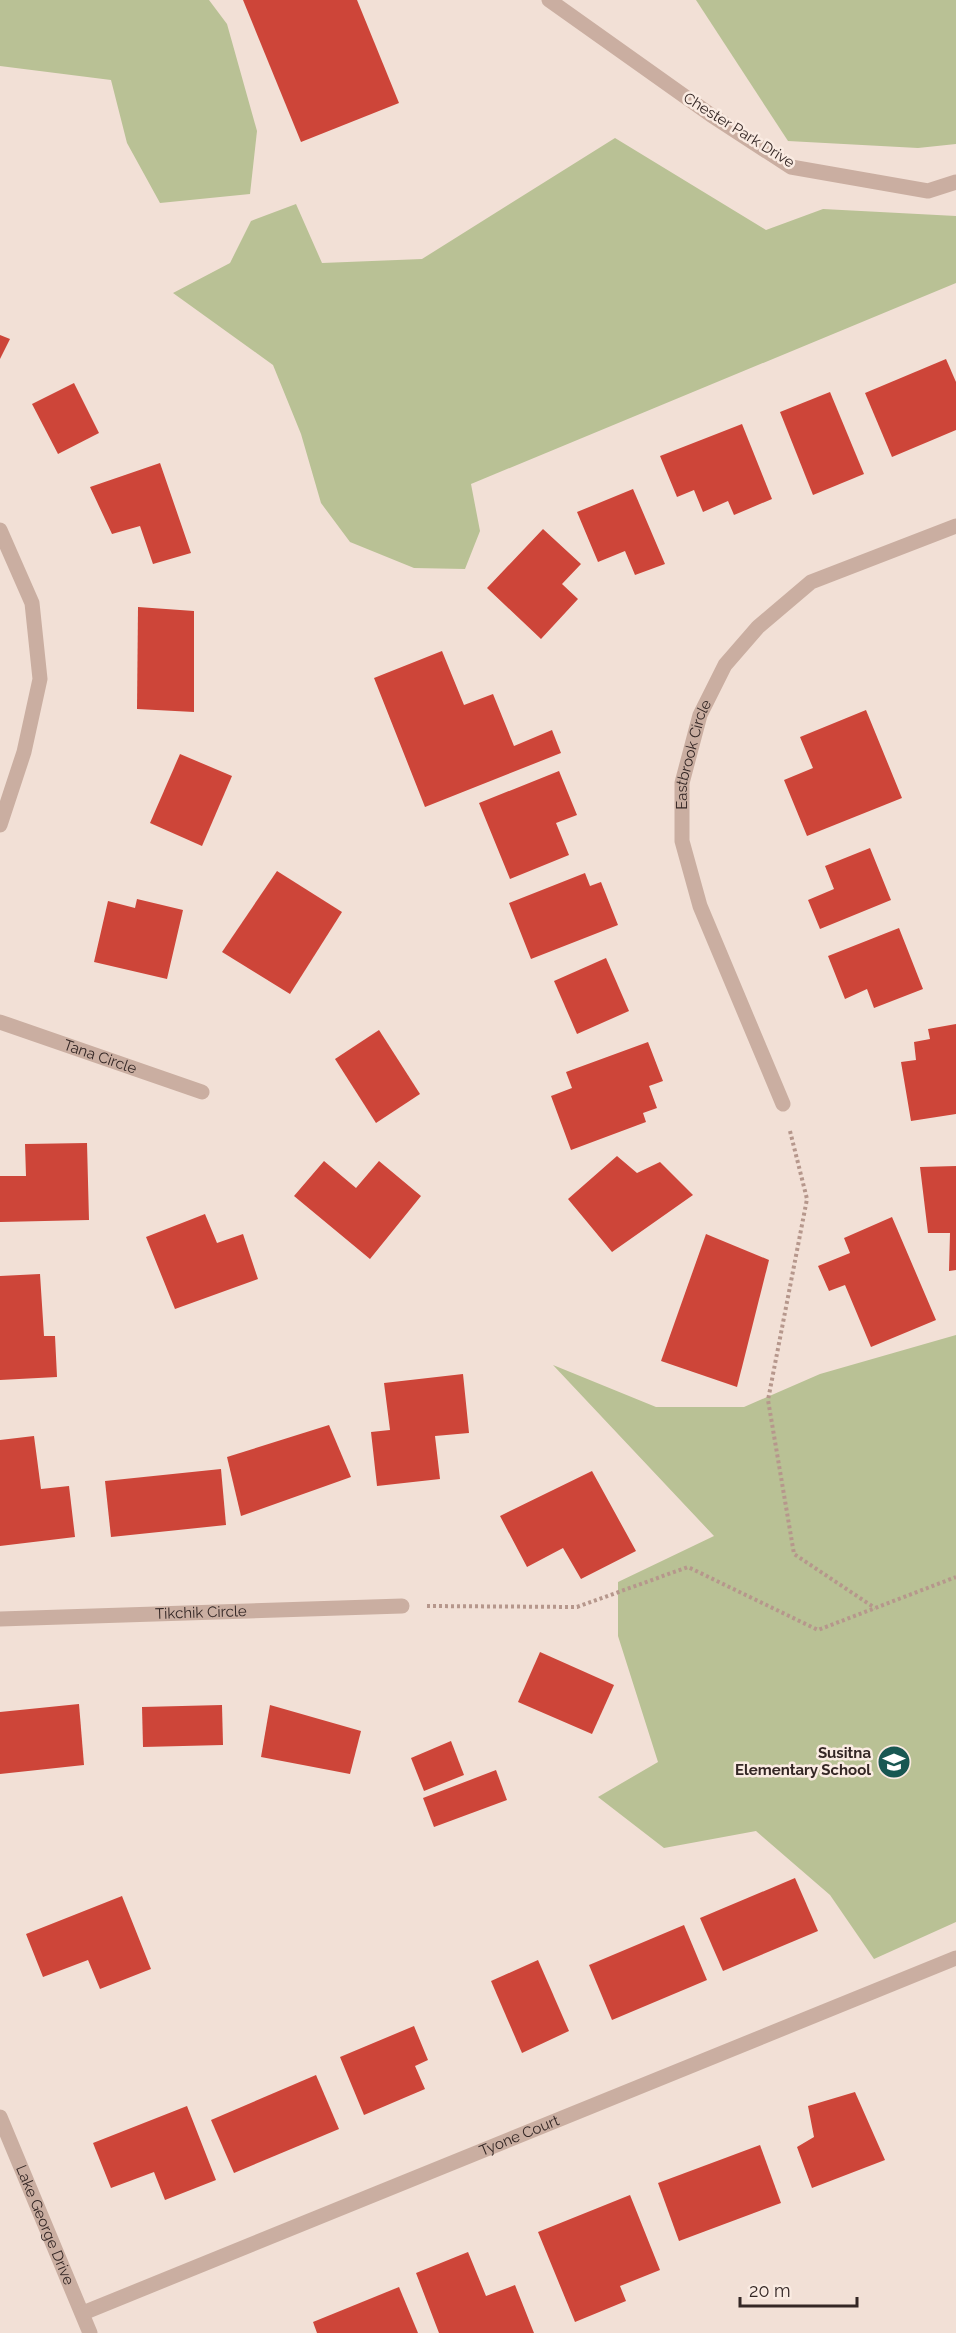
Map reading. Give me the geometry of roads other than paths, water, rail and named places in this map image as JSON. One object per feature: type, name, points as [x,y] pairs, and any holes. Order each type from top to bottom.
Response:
[{"type":"street","name":"Chester Park Drive","points":[[549,0],[711,115],[791,167],[928,191],[956,182]]},
{"type":"street","name":"Eastbrook Circle","points":[[783,1104],[700,906],[682,841],[682,783],[700,715],[725,665],[758,627],[811,582],[956,526]]},
{"type":"street","points":[[0,530],[32,603],[39,679],[24,752],[0,825]]},
{"type":"street","name":"Tana Circle","points":[[0,1022],[202,1092]]},
{"type":"street","name":"Tikchik Circle","points":[[0,1620],[402,1606]]},
{"type":"street","name":"Tyone Court","points":[[82,2313],[956,1958]]},
{"type":"street","name":"Lake George Drive","points":[[0,2117],[90,2333]]},
{"type":"place","name":"Susitna Elementary School","points":[[894,1762]]}]
